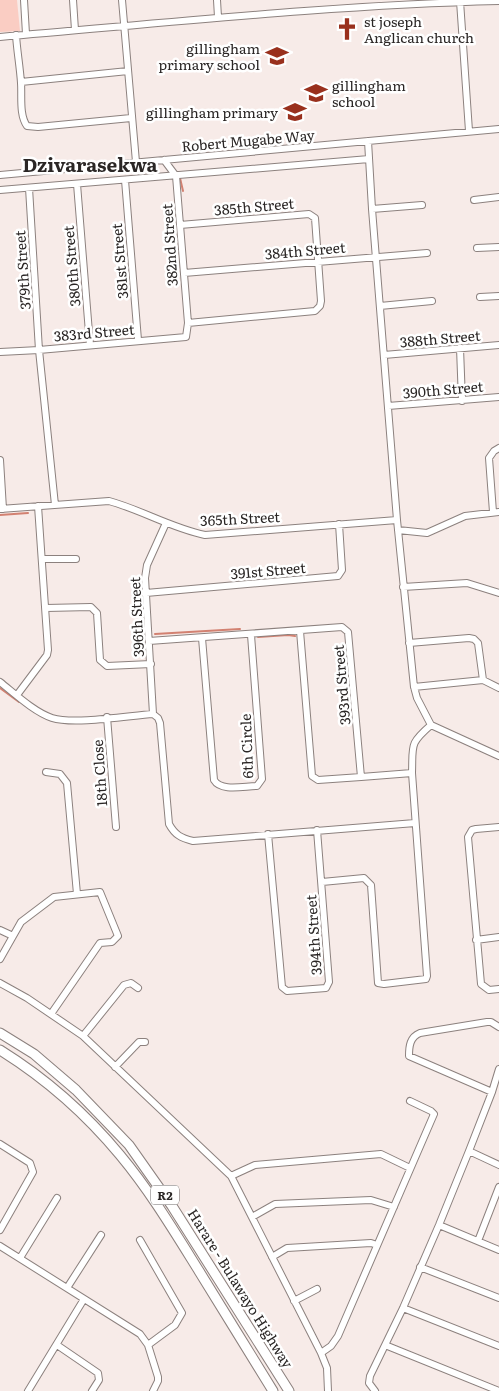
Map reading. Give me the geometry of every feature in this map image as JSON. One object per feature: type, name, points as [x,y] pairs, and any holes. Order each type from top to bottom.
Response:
[{"type":"highway","name":"Harare - Bulawayo Highway","points":[[0,1033],[34,1054],[76,1090],[129,1145],[172,1206],[289,1391]]},
{"type":"highway","name":"Harare - Bulawayo Highway","points":[[0,1050],[57,1092],[82,1114],[129,1167],[165,1216],[273,1391]]},
{"type":"street","points":[[24,0],[26,34]]},
{"type":"street","points":[[73,0],[75,30]]},
{"type":"street","points":[[122,0],[136,162]]},
{"type":"street","points":[[217,0],[218,17]]},
{"type":"street","points":[[343,0],[344,8]]},
{"type":"street","points":[[0,37],[218,17],[344,8],[499,1]]},
{"type":"street","points":[[460,2],[469,131]]},
{"type":"street","points":[[16,36],[23,115],[27,126],[38,127],[131,118]]},
{"type":"street","points":[[21,82],[128,71]]},
{"type":"street","name":"Robert Mugabe Way","points":[[0,175],[499,129]]},
{"type":"street","points":[[368,141],[397,520],[414,687],[423,711],[431,725],[499,756]]},
{"type":"street","points":[[0,190],[369,159]]},
{"type":"street","points":[[164,160],[176,176]]},
{"type":"street","name":"382nd Street","points":[[176,176],[188,332]]},
{"type":"street","name":"381st Street","points":[[125,180],[138,340]]},
{"type":"street","name":"380th Street","points":[[77,184],[90,345]]},
{"type":"street","name":"379th Street","points":[[28,188],[40,350],[55,505]]},
{"type":"street","points":[[474,200],[499,196]]},
{"type":"street","points":[[372,209],[422,205]]},
{"type":"street","name":"385th Street","points":[[180,225],[312,215],[315,218],[317,262]]},
{"type":"street","points":[[477,248],[499,247]]},
{"type":"street","name":"384th Street","points":[[184,273],[427,253]]},
{"type":"street","points":[[188,323],[316,311],[321,301],[317,262]]},
{"type":"street","points":[[480,298],[499,296]]},
{"type":"street","points":[[380,306],[432,302]]},
{"type":"street","name":"383rd Street","points":[[0,352],[184,338],[188,332]]},
{"type":"street","name":"388th Street","points":[[384,355],[499,345]]},
{"type":"street","points":[[460,348],[462,401]]},
{"type":"street","name":"390th Street","points":[[388,406],[499,398]]},
{"type":"street","points":[[398,530],[427,533],[464,516],[496,512],[489,458],[499,448]]},
{"type":"street","points":[[0,460],[2,509]]},
{"type":"street","name":"365th Street","points":[[2,509],[109,501],[191,532],[205,535],[397,520]]},
{"type":"street","points":[[17,695],[48,653],[38,506]]},
{"type":"street","name":"396th Street","points":[[166,523],[147,565],[145,578],[153,714],[160,723],[169,824],[176,835],[193,841],[415,823]]},
{"type":"street","name":"391st Street","points":[[146,593],[338,576],[342,570],[339,524]]},
{"type":"street","points":[[42,559],[76,559]]},
{"type":"street","points":[[403,587],[467,583],[499,593]]},
{"type":"street","points":[[46,608],[91,607],[94,609],[97,613],[100,660],[107,666],[151,664]]},
{"type":"street","name":"393rd Street","points":[[149,641],[342,627],[350,634],[361,777]]},
{"type":"street","points":[[300,631],[312,776],[318,780],[412,773]]},
{"type":"street","name":"6th Circle","points":[[202,638],[214,780],[216,784],[222,787],[257,786],[262,779],[251,634]]},
{"type":"street","points":[[409,643],[469,638],[474,640],[478,643],[483,680]]},
{"type":"street","points":[[414,687],[483,680],[499,688]]},
{"type":"street","points":[[0,682],[52,718],[73,720],[153,714]]},
{"type":"street","name":"18th Close","points":[[107,717],[116,827]]},
{"type":"street","points":[[322,882],[364,878],[371,884],[378,983],[426,979],[425,938],[412,773],[414,742],[431,725]]},
{"type":"street","points":[[46,772],[60,774],[67,783],[77,894]]},
{"type":"street","points":[[499,828],[472,830],[468,837],[481,984],[485,989],[499,989]]},
{"type":"street","name":"394th Street","points":[[268,834],[282,988],[284,990],[326,988],[329,982],[317,830]]},
{"type":"street","points":[[0,958],[21,922],[54,897],[100,892],[118,936],[112,942],[100,943],[51,1014]]},
{"type":"street","points":[[0,930],[13,936]]},
{"type":"street","points":[[476,940],[499,937]]},
{"type":"street","points":[[0,982],[83,1036],[231,1176],[321,1353],[327,1368],[328,1391]]},
{"type":"street","points":[[83,1036],[124,985],[131,983],[138,988]]},
{"type":"street","points":[[492,1092],[409,1056],[410,1044],[414,1037],[420,1033],[486,1022],[491,1022],[499,1027]]},
{"type":"street","points":[[115,1066],[139,1042],[145,1042]]},
{"type":"street","points":[[375,1391],[370,1383],[370,1376],[403,1308],[438,1225],[469,1151],[499,1070]]},
{"type":"street","points":[[321,1353],[331,1346],[338,1336],[434,1114],[410,1101]]},
{"type":"street","points":[[0,1144],[30,1164],[33,1172],[0,1230]]},
{"type":"street","points":[[469,1151],[499,1165]]},
{"type":"street","points":[[231,1176],[255,1164],[381,1154],[410,1168]]},
{"type":"street","points":[[478,1241],[499,1187]]},
{"type":"street","points":[[20,1258],[58,1198]]},
{"type":"street","points":[[252,1217],[275,1204],[371,1200],[394,1207]]},
{"type":"street","points":[[438,1225],[499,1250]]},
{"type":"street","points":[[67,1288],[101,1235]]},
{"type":"street","points":[[140,1240],[182,1312],[175,1324],[148,1345]]},
{"type":"street","points":[[272,1257],[287,1248],[371,1243],[377,1245]]},
{"type":"street","points":[[0,1246],[140,1334],[148,1345],[158,1381],[153,1391]]},
{"type":"street","points":[[420,1267],[499,1298]]},
{"type":"street","points":[[294,1301],[317,1289]]},
{"type":"street","points":[[28,1391],[84,1299]]},
{"type":"street","points":[[403,1308],[499,1346]]},
{"type":"street","points":[[386,1345],[499,1391]]},
{"type":"street","points":[[57,1346],[98,1373],[99,1380],[92,1391]]},
{"type":"shaded area","points":[[0,0],[17,0],[20,31],[0,32]]},
{"type":"waterway","points":[[180,178],[183,191]]},
{"type":"waterway","points":[[0,515],[28,513]]},
{"type":"waterway","points":[[155,634],[240,629]]},
{"type":"waterway","points":[[258,637],[295,636]]},
{"type":"waterway","points":[[0,688],[19,702]]},
{"type":"place","name":"st joseph Anglican church","points":[[347,29]]},
{"type":"place","name":"gillingham primary school","points":[[277,56]]},
{"type":"place","name":"gillingham school","points":[[316,93]]},
{"type":"place","name":"gillingham primary","points":[[295,112]]},
{"type":"district","name":"Dzivarasekwa","points":[[90,164]]}]
